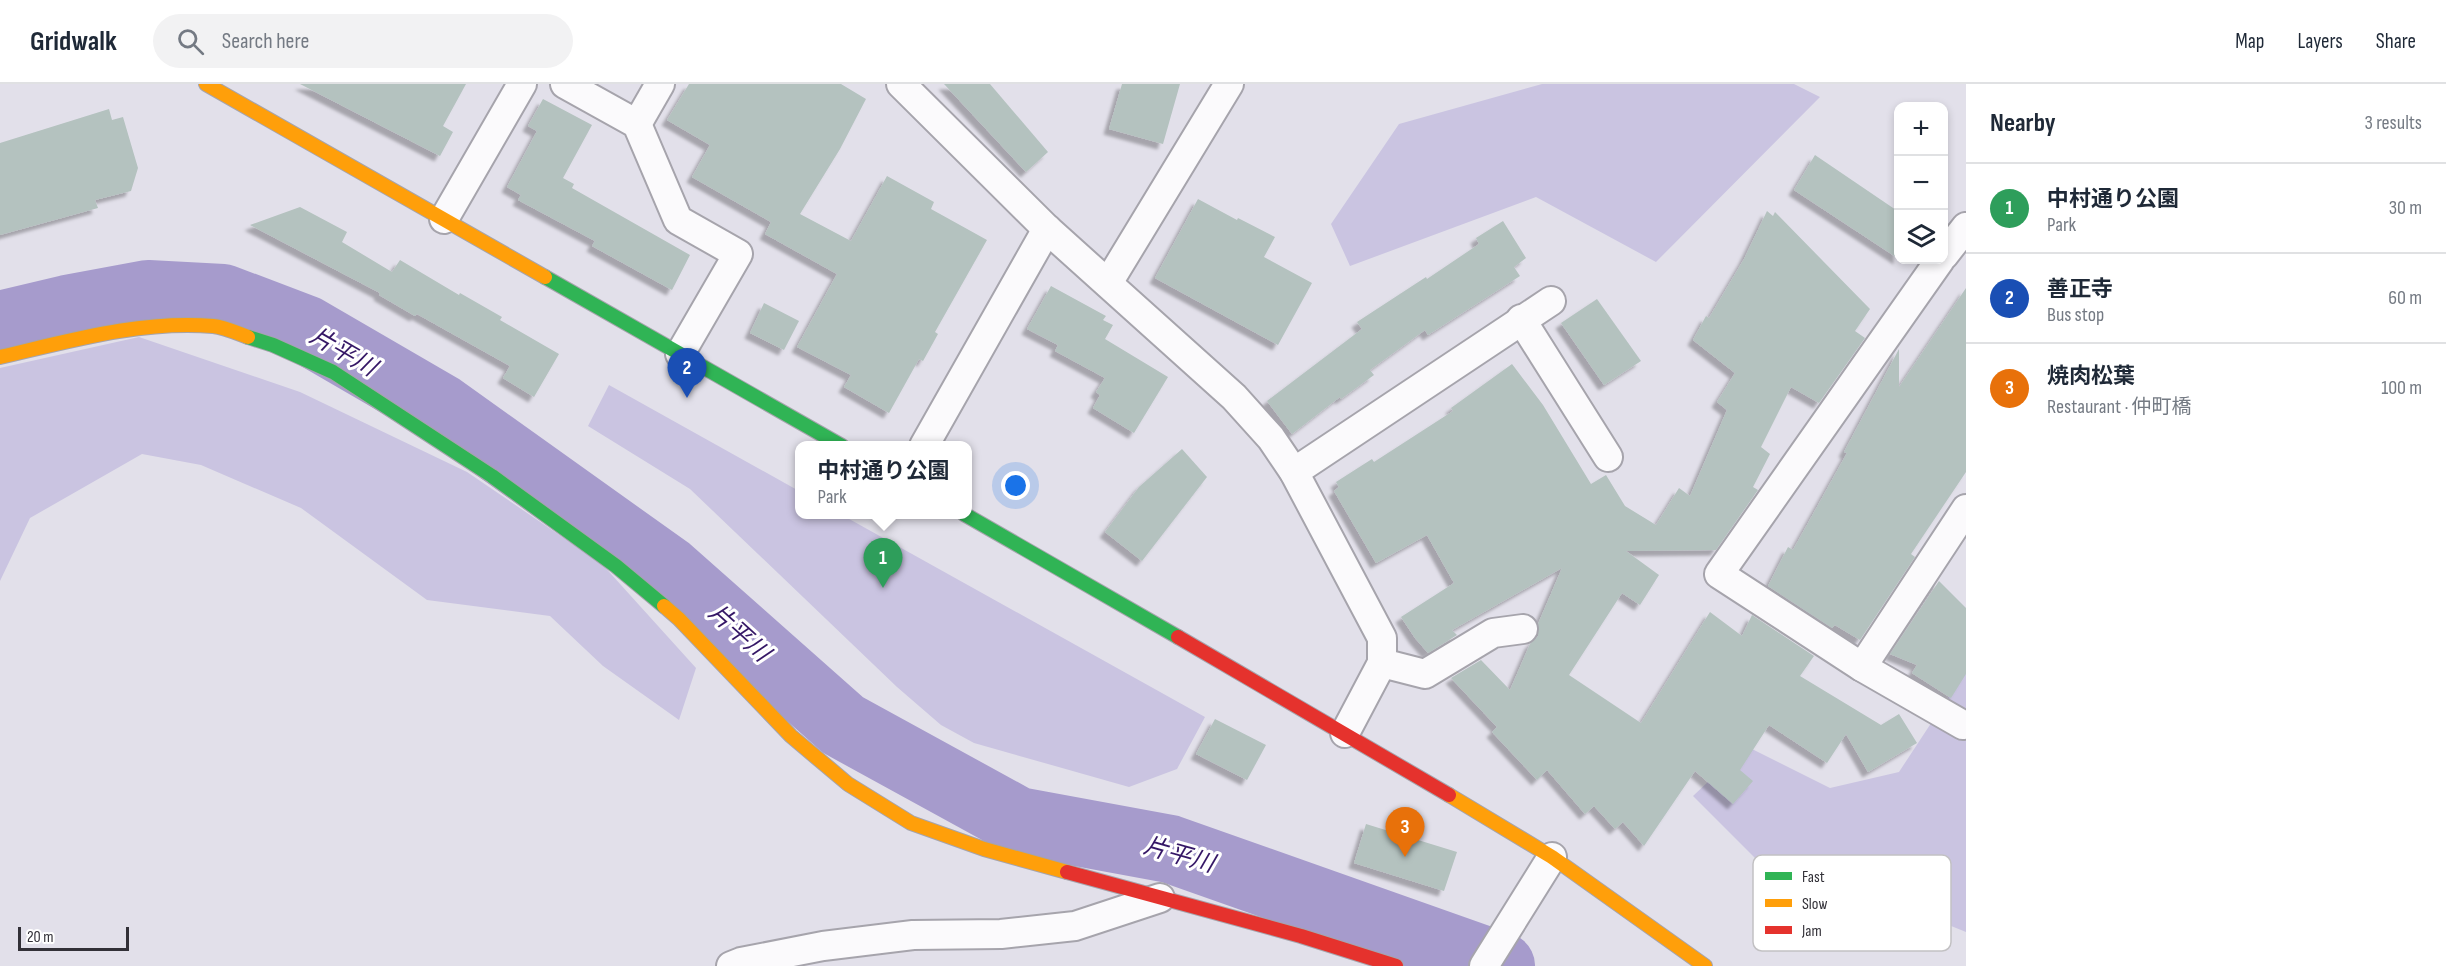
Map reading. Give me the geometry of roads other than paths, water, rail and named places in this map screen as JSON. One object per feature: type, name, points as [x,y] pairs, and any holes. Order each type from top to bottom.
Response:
[{"type":"main road","points":[[206,84],[242,93],[444,219],[833,441]]},
{"type":"main road","points":[[0,357],[97,334],[166,326],[215,326],[273,345],[333,372],[492,476],[616,566],[679,619],[791,736],[848,784],[911,822],[984,849],[1300,936],[1396,966]]},
{"type":"main road","points":[[972,519],[1345,733],[1552,857],[1705,966]]},
{"type":"street","points":[[444,219],[522,84]]},
{"type":"street","points":[[565,84],[637,124],[678,220],[738,254],[680,354]]},
{"type":"street","points":[[637,124],[660,84]]},
{"type":"street","points":[[901,84],[1047,229],[1234,397],[1271,438],[1294,472],[1382,638],[1382,663],[1345,733]]},
{"type":"street","points":[[1108,283],[1229,84]]},
{"type":"street","points":[[1948,250],[1966,227]]},
{"type":"street","points":[[927,441],[1047,229]]},
{"type":"street","points":[[1937,264],[1719,574],[1862,667],[1963,725]]},
{"type":"street","points":[[1294,472],[1551,301]]},
{"type":"street","points":[[1521,319],[1608,457]]},
{"type":"street","points":[[1862,667],[1966,509]]},
{"type":"street","points":[[1382,663],[1425,674],[1493,633],[1523,629]]},
{"type":"street","points":[[1485,965],[1552,857]]},
{"type":"street","points":[[731,966],[741,962],[824,946],[913,935],[1001,934],[1075,926],[1160,898]]},
{"type":"waterway","name":"片平川","points":[[0,325],[67,309],[148,294],[223,298],[305,329],[441,408],[668,570],[843,725],[1018,821],[1170,849],[1501,966]]},
{"type":"place","name":"善正寺","points":[[687,398]]},
{"type":"place","name":"中村通り公園","points":[[883,588]]},
{"type":"place","name":"焼肉松葉","points":[[1405,857]]}]
